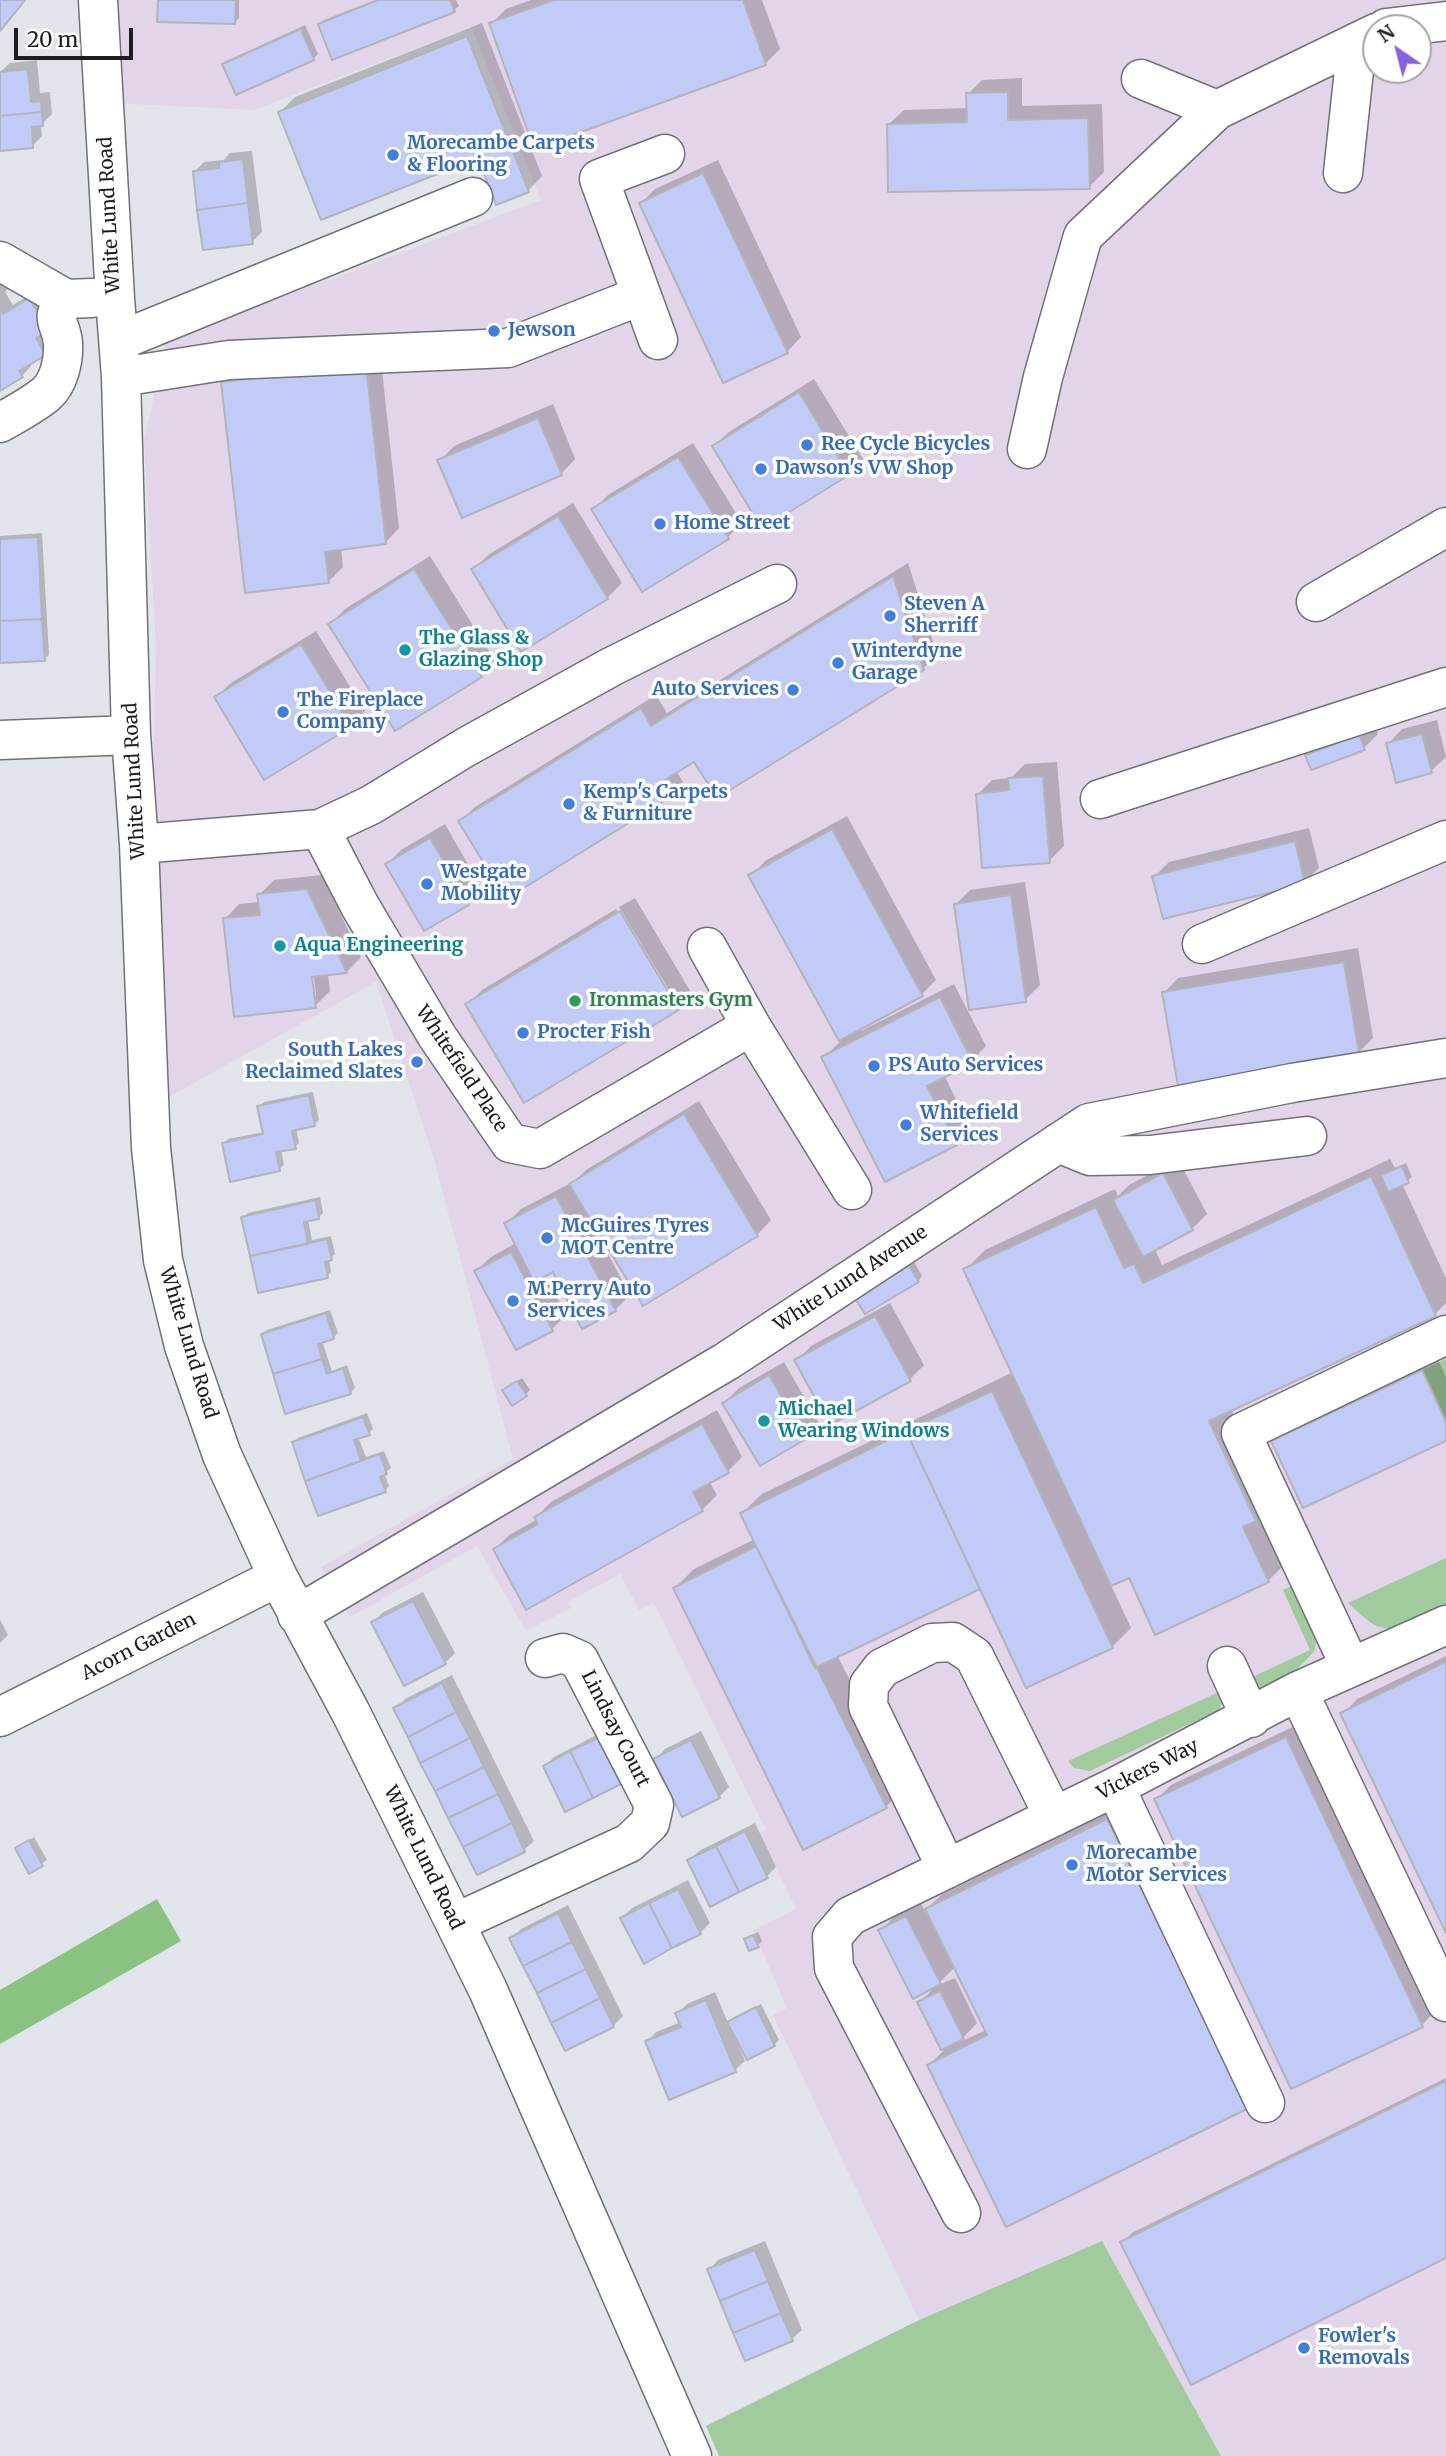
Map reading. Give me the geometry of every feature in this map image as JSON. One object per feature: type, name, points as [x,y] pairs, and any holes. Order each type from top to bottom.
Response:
[{"type":"street","name":"White Lund Road","points":[[98,0],[120,359],[131,735],[139,844],[150,1149],[163,1260],[184,1346],[222,1455],[278,1577],[351,1713],[494,2003],[692,2456]]},
{"type":"street","points":[[1027,449],[1043,377],[1083,236],[1217,110],[1362,39]]},
{"type":"street","points":[[1141,79],[1217,110]]},
{"type":"street","points":[[1343,173],[1362,84]]},
{"type":"street","points":[[658,340],[599,179],[665,154]]},
{"type":"street","points":[[120,359],[473,197]]},
{"type":"street","points":[[0,261],[66,299],[115,298]]},
{"type":"street","points":[[120,359],[229,359],[508,348],[640,296]]},
{"type":"street","points":[[0,423],[48,393],[60,373],[63,342],[55,320],[57,309],[66,299]]},
{"type":"street","points":[[1316,602],[1446,527]]},
{"type":"street","points":[[139,844],[320,829],[371,805],[466,747],[611,667],[777,584]]},
{"type":"street","points":[[1100,799],[1446,687]]},
{"type":"street","points":[[0,740],[131,735]]},
{"type":"street","name":"Whitefield Place","points":[[320,829],[360,906],[437,1036],[510,1143],[540,1149],[751,1026]]},
{"type":"street","points":[[1202,944],[1446,840]]},
{"type":"street","points":[[707,947],[751,1026],[852,1190]]},
{"type":"street","name":"White Lund Avenue","points":[[297,1615],[727,1361],[1089,1123],[1292,1083],[1446,1058]]},
{"type":"street","points":[[1058,1143],[1090,1156],[1150,1155],[1307,1136]]},
{"type":"street","points":[[1350,1666],[1241,1433],[1446,1335]]},
{"type":"street","name":"Acorn Garden","points":[[0,1717],[278,1577]]},
{"type":"street","name":"Vickers Way","points":[[961,2213],[834,1968],[832,1937],[850,1916],[1115,1787],[1298,1691],[1446,1625]]},
{"type":"street","points":[[947,1869],[869,1706],[869,1685],[875,1676],[882,1668],[907,1655],[932,1643],[953,1642],[974,1656],[1054,1817]]},
{"type":"street","name":"Lindsay Court","points":[[455,1923],[556,1874],[606,1855],[629,1843],[650,1823],[654,1805],[579,1660],[563,1653],[545,1658]]},
{"type":"street","points":[[1227,1666],[1251,1718]]},
{"type":"street","points":[[1298,1691],[1446,2002]]},
{"type":"street","points":[[1115,1787],[1265,2103]]},
{"type":"shaded area","points":[[107,0],[1446,0],[1446,2456],[1221,2456],[1102,2241],[919,2320],[773,2015],[787,2008],[753,1930],[796,1909],[759,1833],[766,1830],[654,1603],[639,1610],[620,1574],[568,1602],[571,1608],[526,1631],[477,1546],[350,1617],[321,1567],[513,1459],[434,1159],[376,982],[167,1098],[153,779],[156,647],[144,442],[166,341],[541,200],[471,27],[254,110],[109,103]]},
{"type":"green space","points":[[1446,1359],[1446,1422],[1422,1370]]},
{"type":"green space","points":[[1446,1558],[1446,1606],[1420,1619],[1400,1627],[1382,1628],[1370,1622],[1348,1603]]},
{"type":"green space","points":[[1294,1585],[1316,1637],[1315,1650],[1283,1680],[1259,1687],[1248,1679],[1310,1650],[1283,1590]]},
{"type":"green space","points":[[1221,1691],[1224,1697],[1219,1710],[1090,1771],[1074,1768],[1068,1761]]},
{"type":"green space","points":[[157,1899],[181,1941],[0,2044],[0,1990]]},
{"type":"green space","points":[[1102,2241],[1221,2456],[719,2456],[706,2426],[919,2320]]},
{"type":"building","points":[[0,0],[25,0],[0,31]]},
{"type":"building","points":[[158,0],[236,0],[235,24],[157,22]]},
{"type":"building","points":[[378,0],[450,0],[455,12],[332,60],[318,24]]},
{"type":"building","points":[[554,0],[743,0],[766,65],[534,149],[489,23]]},
{"type":"building","points":[[301,29],[314,60],[236,95],[222,64]]},
{"type":"building","points":[[467,36],[529,192],[496,205],[478,158],[321,220],[278,112]]},
{"type":"building","points":[[28,69],[31,102],[41,101],[42,112],[0,116],[0,72]]},
{"type":"building","points":[[1008,92],[1008,120],[1088,118],[1090,189],[888,192],[887,124],[967,122],[966,93]]},
{"type":"building","points":[[42,112],[43,126],[32,127],[33,148],[0,151],[0,116]]},
{"type":"building","points":[[243,159],[248,203],[197,210],[193,171],[219,168],[219,162]]},
{"type":"building","points":[[703,173],[788,353],[723,383],[639,203]]},
{"type":"building","points":[[248,203],[253,244],[203,250],[197,210]]},
{"type":"building","points":[[29,298],[49,331],[36,338],[46,355],[19,371],[23,377],[0,391],[0,309],[3,314]]},
{"type":"building","points":[[366,365],[386,544],[325,552],[329,583],[245,593],[221,382]]},
{"type":"building","points":[[799,392],[849,475],[762,529],[712,446]]},
{"type":"building","points":[[538,418],[562,475],[462,518],[437,460]]},
{"type":"building","name":"Home Street","points":[[678,457],[729,539],[642,592],[591,509]]},
{"type":"building","points":[[558,516],[608,599],[521,652],[471,569]]},
{"type":"building","points":[[38,537],[42,619],[0,621],[0,539]]},
{"type":"building","name":"The Glass & Glazing Shop","points":[[414,569],[482,677],[395,731],[328,624]]},
{"type":"building","points":[[893,576],[924,670],[717,798],[694,762],[660,783],[669,798],[506,899],[458,821],[641,708],[651,726]]},
{"type":"building","points":[[42,619],[45,661],[0,663],[0,621]]},
{"type":"building","name":"The Fireplace Company","points":[[301,644],[351,727],[264,780],[214,697]]},
{"type":"building","points":[[1422,734],[1432,773],[1396,783],[1386,743]]},
{"type":"building","points":[[1359,735],[1365,750],[1311,770],[1305,755]]},
{"type":"building","points":[[1043,776],[1050,863],[982,868],[976,794],[1009,790],[1008,778]]},
{"type":"building","points":[[832,829],[923,996],[839,1041],[748,875]]},
{"type":"building","name":"Westgate Mobility","points":[[430,838],[469,905],[424,931],[385,864]]},
{"type":"building","points":[[1295,841],[1305,884],[1163,919],[1152,876]]},
{"type":"building","name":"Aqua Engineering","points":[[307,889],[347,973],[312,977],[316,1008],[234,1017],[223,918],[260,915],[257,894]]},
{"type":"building","points":[[1011,895],[1026,1002],[969,1010],[954,904]]},
{"type":"building","points":[[620,911],[679,1010],[524,1103],[465,1004]]},
{"type":"building","points":[[1344,962],[1359,1054],[1178,1086],[1162,992]]},
{"type":"building","points":[[940,997],[973,1063],[927,1086],[957,1145],[885,1182],[821,1057]]},
{"type":"building","points":[[309,1095],[315,1126],[292,1131],[296,1149],[276,1152],[280,1171],[230,1182],[222,1143],[263,1134],[257,1106]]},
{"type":"building","points":[[684,1114],[758,1236],[643,1306],[569,1184]]},
{"type":"building","points":[[1402,1166],[1409,1183],[1388,1192],[1381,1175]]},
{"type":"building","points":[[1163,1173],[1193,1230],[1143,1257],[1113,1200]]},
{"type":"building","points":[[1371,1176],[1436,1316],[1209,1421],[1256,1521],[1243,1527],[1269,1582],[1155,1635],[1129,1578],[1111,1586],[963,1269],[1096,1207],[1124,1268],[1134,1264],[1143,1283]]},
{"type":"building","points":[[556,1196],[616,1311],[582,1329],[553,1272],[534,1282],[504,1223]]},
{"type":"building","points":[[316,1200],[319,1219],[304,1222],[308,1244],[250,1256],[241,1217]]},
{"type":"building","points":[[327,1239],[332,1260],[325,1262],[328,1278],[258,1293],[250,1256]]},
{"type":"building","name":"M.Perry Auto Services","points":[[511,1252],[553,1331],[516,1350],[474,1271]]},
{"type":"building","points":[[909,1266],[919,1282],[865,1314],[855,1298]]},
{"type":"building","points":[[326,1313],[334,1339],[318,1344],[322,1359],[273,1374],[261,1334]]},
{"type":"building","points":[[875,1316],[911,1381],[830,1425],[794,1360]]},
{"type":"building","points":[[322,1359],[327,1374],[343,1368],[351,1394],[285,1414],[273,1374]]},
{"type":"building","points":[[1422,1370],[1446,1422],[1446,1441],[1303,1508],[1271,1441]]},
{"type":"building","name":"Michael Wearing Windows","points":[[769,1375],[806,1439],[760,1466],[722,1403]]},
{"type":"building","points":[[517,1381],[527,1396],[512,1406],[502,1390]]},
{"type":"building","points":[[992,1391],[1113,1648],[1026,1688],[906,1431]]},
{"type":"building","points":[[363,1417],[370,1435],[354,1440],[361,1461],[305,1481],[292,1442]]},
{"type":"building","points":[[702,1424],[729,1473],[693,1492],[703,1511],[526,1610],[493,1549],[538,1524],[534,1517]]},
{"type":"building","points":[[906,1431],[980,1589],[815,1668],[740,1513]]},
{"type":"building","points":[[380,1454],[387,1474],[380,1477],[386,1492],[318,1516],[305,1481]]},
{"type":"building","points":[[756,1546],[887,1808],[803,1850],[673,1588]]},
{"type":"building","points":[[413,1601],[446,1664],[404,1686],[371,1622]]},
{"type":"building","points":[[1446,1662],[1446,1933],[1340,1713]]},
{"type":"building","points":[[442,1683],[456,1712],[408,1737],[393,1708]]},
{"type":"building","points":[[456,1712],[470,1738],[420,1763],[408,1737]]},
{"type":"building","points":[[600,1737],[623,1783],[593,1798],[570,1751]]},
{"type":"building","points":[[1286,1737],[1423,2027],[1291,2089],[1154,1799]]},
{"type":"building","points":[[470,1738],[484,1767],[435,1791],[420,1763]]},
{"type":"building","points":[[691,1740],[720,1798],[682,1817],[653,1759]]},
{"type":"building","points":[[570,1751],[593,1798],[565,1812],[543,1766]]},
{"type":"building","points":[[484,1767],[498,1794],[448,1818],[435,1791]]},
{"type":"building","points":[[498,1794],[512,1823],[463,1847],[448,1818]]},
{"type":"building","points":[[1107,1819],[1249,2108],[1006,2227],[927,2065],[987,2035],[925,1909]]},
{"type":"building","points":[[512,1823],[525,1852],[477,1875],[463,1847]]},
{"type":"building","points":[[745,1831],[768,1878],[739,1892],[716,1846]]},
{"type":"building","points":[[29,1840],[43,1866],[29,1874],[15,1848]]},
{"type":"building","points":[[716,1846],[739,1892],[710,1907],[687,1860]]},
{"type":"building","points":[[678,1889],[701,1934],[672,1948],[649,1903]]},
{"type":"building","points":[[649,1903],[672,1948],[644,1964],[620,1918]]},
{"type":"building","points":[[558,1913],[572,1942],[523,1966],[509,1938]]},
{"type":"building","points":[[906,1916],[941,1984],[913,1999],[878,1930]]},
{"type":"building","points":[[753,1935],[759,1947],[749,1951],[744,1939]]},
{"type":"building","points":[[572,1942],[586,1969],[537,1993],[523,1966]]},
{"type":"building","points":[[586,1969],[600,1998],[551,2023],[537,1993]]},
{"type":"building","points":[[940,1991],[964,2039],[941,2050],[917,2002]]},
{"type":"building","points":[[600,1998],[614,2027],[565,2051],[551,2023]]},
{"type":"building","points":[[706,2000],[736,2072],[669,2100],[645,2041],[681,2027],[675,2013]]},
{"type":"building","points":[[756,2007],[775,2046],[747,2060],[727,2022]]},
{"type":"building","points":[[1446,2081],[1446,2258],[1191,2385],[1120,2242]]},
{"type":"building","points":[[755,2250],[768,2281],[720,2301],[707,2269]]},
{"type":"building","points":[[768,2281],[781,2313],[733,2333],[720,2301]]},
{"type":"building","points":[[781,2313],[793,2341],[745,2361],[733,2333]]},
{"type":"place","name":"Morecambe Carpets & Flooring","points":[[393,155]]},
{"type":"place","name":"Jewson","points":[[494,331]]},
{"type":"place","name":"Ree Cycle Bicycles","points":[[807,445]]},
{"type":"place","name":"Dawson's VW Shop","points":[[761,469]]},
{"type":"place","name":"Home Street","points":[[660,524]]},
{"type":"place","name":"Steven A Sherriff","points":[[890,616]]},
{"type":"place","name":"The Glass & Glazing Shop","points":[[405,650]]},
{"type":"place","name":"Winterdyne Garage","points":[[838,663]]},
{"type":"place","name":"Auto Services","points":[[793,690]]},
{"type":"place","name":"The Fireplace Company","points":[[283,712]]},
{"type":"place","name":"Kemp's Carpets & Furniture","points":[[569,804]]},
{"type":"place","name":"Westgate Mobility","points":[[427,884]]},
{"type":"place","name":"Aqua Engineering","points":[[280,946]]},
{"type":"place","name":"Ironmasters Gym","points":[[575,1001]]},
{"type":"place","name":"Procter Fish","points":[[523,1033]]},
{"type":"place","name":"South Lakes Reclaimed Slates","points":[[417,1062]]},
{"type":"place","name":"PS Auto Services","points":[[874,1066]]},
{"type":"place","name":"Whitefield Services","points":[[906,1125]]},
{"type":"place","name":"McGuires Tyres MOT Centre","points":[[547,1238]]},
{"type":"place","name":"M.Perry Auto Services","points":[[513,1301]]},
{"type":"place","name":"Michael Wearing Windows","points":[[764,1421]]},
{"type":"place","name":"Morecambe Motor Services","points":[[1072,1865]]},
{"type":"place","name":"Fowler's Removals","points":[[1304,2348]]}]
